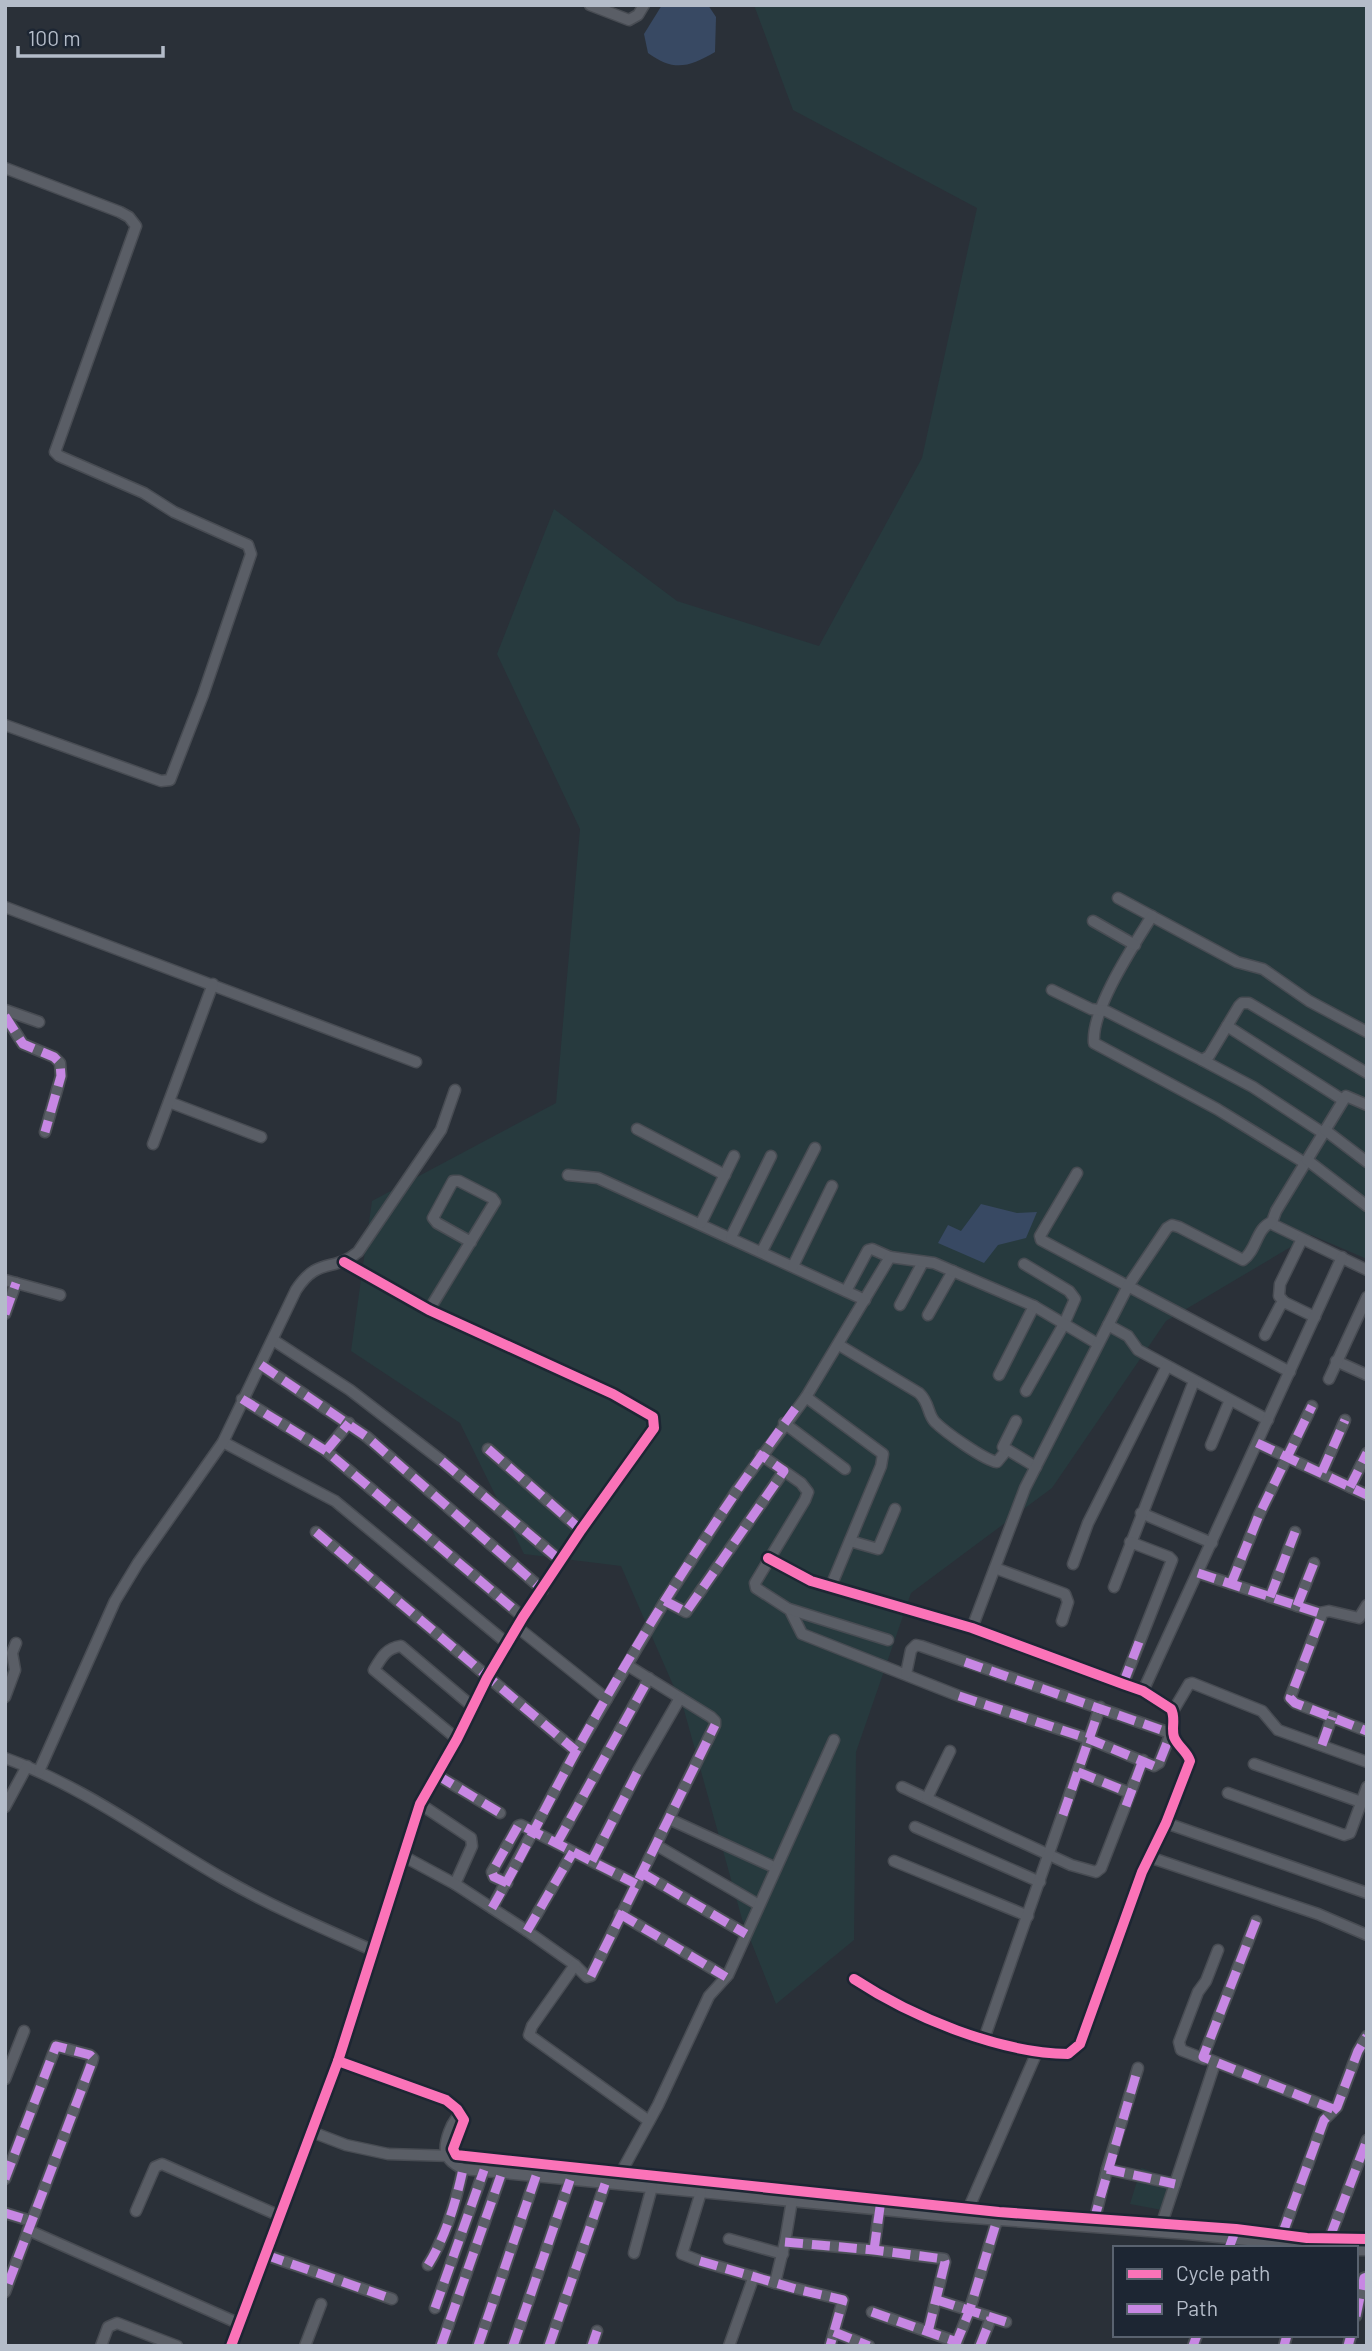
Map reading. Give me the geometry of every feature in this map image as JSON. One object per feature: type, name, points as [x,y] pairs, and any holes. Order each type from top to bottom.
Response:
[{"type":"street","points":[[590,5],[629,20],[638,15],[644,5]]},
{"type":"street","points":[[5,168],[120,212],[129,216],[136,226],[55,452],[144,493],[174,512],[248,545],[251,554],[203,695],[170,780],[161,781],[5,724]]},
{"type":"street","points":[[1118,898],[1237,962],[1263,969],[1309,1001],[1367,1032]]},
{"type":"street","points":[[5,907],[416,1062]]},
{"type":"street","points":[[1152,916],[1115,978],[1102,1010],[1094,1043],[1217,1109],[1306,1161],[1367,1206]]},
{"type":"street","points":[[1093,921],[1135,945]]},
{"type":"street","points":[[153,1144],[213,984]]},
{"type":"street","points":[[1052,990],[1091,1009],[1102,1010],[1253,1087],[1367,1161]]},
{"type":"street","points":[[1202,1060],[1209,1056],[1239,1006],[1249,1003],[1367,1073]]},
{"type":"street","points":[[5,1010],[39,1022]]},
{"type":"street","points":[[5,1016],[23,1044],[54,1057],[60,1063],[61,1076],[45,1132]]},
{"type":"street","points":[[1227,1026],[1343,1100]]},
{"type":"street","points":[[39,1771],[115,1601],[138,1563],[223,1442],[303,1279],[317,1267],[344,1262],[358,1252],[441,1130],[455,1090]]},
{"type":"street","points":[[972,1628],[1025,1488],[1128,1286],[1169,1226],[1179,1227],[1243,1260],[1248,1256],[1264,1226],[1272,1222],[1343,1100],[1347,1096],[1367,1105]]},
{"type":"street","points":[[169,1102],[261,1137]]},
{"type":"street","points":[[637,1129],[725,1175]]},
{"type":"street","points":[[762,1251],[815,1148]]},
{"type":"street","points":[[701,1223],[734,1156]]},
{"type":"street","points":[[731,1237],[771,1156]]},
{"type":"street","points":[[1077,1172],[1040,1238],[1290,1372]]},
{"type":"street","points":[[568,1175],[598,1178],[865,1300]]},
{"type":"street","points":[[429,1310],[471,1242],[495,1202],[459,1181],[453,1181],[433,1218],[471,1242]]},
{"type":"street","points":[[793,1266],[832,1186]]},
{"type":"street","points":[[1272,1222],[1367,1270]]},
{"type":"street","points":[[1302,1239],[1280,1284],[1279,1296],[1284,1302],[1315,1317]]},
{"type":"street","points":[[846,1291],[870,1249],[890,1258],[934,1263],[1034,1306],[1098,1344]]},
{"type":"street","points":[[1143,1691],[1342,1257]]},
{"type":"street","points":[[492,1908],[576,1751],[665,1601],[761,1455],[806,1397],[890,1258]]},
{"type":"street","points":[[231,2346],[338,2061],[420,1804],[487,1678],[523,1617],[654,1428],[653,1418],[614,1394],[429,1310],[344,1262]]},
{"type":"street","points":[[900,1305],[923,1262]]},
{"type":"street","points":[[1024,1264],[1074,1295],[1075,1299],[1026,1391]]},
{"type":"street","points":[[928,1315],[953,1271]]},
{"type":"street","points":[[5,1314],[11,1282],[60,1295]]},
{"type":"street","points":[[1329,1379],[1367,1297]]},
{"type":"street","points":[[1265,1335],[1284,1302]]},
{"type":"street","points":[[999,1375],[1034,1306]]},
{"type":"street","points":[[1108,1325],[1128,1336],[1138,1350],[1268,1420]]},
{"type":"street","points":[[274,1340],[350,1390],[442,1461],[561,1561]]},
{"type":"street","points":[[839,1345],[919,1393],[926,1400],[933,1420],[984,1458],[997,1462],[1006,1451]]},
{"type":"street","points":[[1336,1362],[1367,1375]]},
{"type":"street","points":[[261,1365],[349,1423],[542,1590]]},
{"type":"street","points":[[1073,1564],[1088,1523],[1167,1366]]},
{"type":"street","points":[[1114,1587],[1194,1381]]},
{"type":"street","points":[[806,1397],[883,1454],[881,1466],[831,1586]]},
{"type":"street","points":[[242,1399],[326,1451],[523,1617]]},
{"type":"street","points":[[1211,1445],[1230,1400]]},
{"type":"street","points":[[1231,1584],[1259,1515],[1312,1406]]},
{"type":"street","points":[[1322,1472],[1345,1420]]},
{"type":"street","points":[[1016,1421],[1003,1445],[1006,1451],[1036,1467]]},
{"type":"street","points":[[326,1451],[349,1423]]},
{"type":"street","points":[[785,1423],[845,1469]]},
{"type":"street","points":[[223,1442],[335,1501],[508,1644]]},
{"type":"street","points":[[1258,1443],[1367,1495]]},
{"type":"street","points":[[488,1449],[581,1530]]},
{"type":"street","points":[[1350,1487],[1367,1453]]},
{"type":"street","points":[[761,1455],[801,1483],[808,1492],[755,1580],[755,1586],[789,1609],[888,1640]]},
{"type":"street","points":[[665,1601],[686,1612],[784,1471]]},
{"type":"street","points":[[850,1541],[878,1549],[895,1509]]},
{"type":"street","points":[[1141,1513],[1212,1543]]},
{"type":"street","points":[[316,1532],[576,1751]]},
{"type":"street","points":[[1270,1597],[1295,1532]]},
{"type":"street","points":[[1123,1684],[1172,1560],[1130,1542]]},
{"type":"street","points":[[768,1558],[805,1579],[972,1628],[1143,1691],[1173,1711]]},
{"type":"street","points":[[1297,1606],[1314,1563]]},
{"type":"street","points":[[995,1568],[1065,1594],[1068,1602],[1062,1620]]},
{"type":"street","points":[[1198,1573],[1320,1613],[1329,1611],[1359,1618],[1367,1605]]},
{"type":"street","points":[[789,1609],[800,1632],[806,1636],[959,1696],[1088,1739],[1154,1766],[1157,1765],[1172,1733],[1173,1711],[1192,1683],[1262,1710],[1278,1730],[1367,1762]]},
{"type":"street","points":[[1320,1613],[1321,1617],[1290,1698],[1295,1703],[1367,1731]]},
{"type":"street","points":[[517,1627],[607,1699]]},
{"type":"street","points":[[5,1697],[15,1670],[12,1653],[16,1643]]},
{"type":"street","points":[[854,1979],[878,1994],[940,2023],[984,2039],[1037,2052],[1068,2054],[1080,2044],[1149,1857],[1167,1823],[1190,1761],[1172,1733],[921,1646],[916,1645],[911,1650],[906,1674]]},
{"type":"street","points":[[457,1738],[374,1670],[386,1652],[401,1646],[473,1707]]},
{"type":"street","points":[[403,1856],[492,1908],[575,1965],[587,1977],[591,1976],[715,1725],[714,1719],[627,1665]]},
{"type":"street","points":[[557,1843],[649,1678]]},
{"type":"street","points":[[592,1861],[638,1770],[680,1698]]},
{"type":"street","points":[[984,2039],[1100,1707]]},
{"type":"street","points":[[1322,1745],[1332,1717]]},
{"type":"street","points":[[549,2346],[611,2184],[620,2174],[649,2121],[709,1996],[726,1977],[834,1740]]},
{"type":"street","points":[[926,1798],[950,1751]]},
{"type":"street","points":[[5,1758],[39,1771],[276,1907],[372,1950]]},
{"type":"street","points":[[902,1787],[1093,1873],[1098,1871],[1143,1760]]},
{"type":"street","points":[[1254,1764],[1361,1802]]},
{"type":"street","points":[[5,1807],[27,1766]]},
{"type":"street","points":[[1078,1772],[1130,1793]]},
{"type":"street","points":[[437,1775],[499,1814]]},
{"type":"street","points":[[1228,1793],[1344,1835],[1350,1833],[1367,1787]]},
{"type":"street","points":[[420,1804],[471,1838],[472,1846],[454,1884]]},
{"type":"street","points":[[1356,1818],[1367,1822]]},
{"type":"street","points":[[668,1819],[776,1868]]},
{"type":"street","points":[[1167,1823],[1367,1893]]},
{"type":"street","points":[[507,1883],[494,1877],[492,1872],[521,1825],[636,1884]]},
{"type":"street","points":[[915,1827],[1040,1882]]},
{"type":"street","points":[[656,1845],[759,1905]]},
{"type":"street","points":[[527,1931],[573,1852]]},
{"type":"street","points":[[1149,1857],[1318,1914],[1367,1935]]},
{"type":"street","points":[[894,1861],[1028,1916]]},
{"type":"street","points":[[642,1873],[746,1934]]},
{"type":"street","points":[[620,1914],[726,1977]]},
{"type":"street","points":[[1204,2059],[1203,2054],[1256,1921]]},
{"type":"street","points":[[1218,1950],[1179,2042],[1181,2050],[1333,2109]]},
{"type":"street","points":[[575,1965],[532,2026],[530,2035],[649,2121]]},
{"type":"street","points":[[5,2079],[24,2031]]},
{"type":"street","points":[[1282,2235],[1324,2120],[1337,2107],[1358,2051],[1367,2036]]},
{"type":"street","points":[[5,2179],[56,2046],[90,2055],[93,2058],[92,2063],[5,2292]]},
{"type":"street","points":[[967,2212],[1037,2052]]},
{"type":"street","points":[[338,2061],[446,2100],[461,2115],[464,2122],[452,2156],[463,2169],[701,2192],[793,2195]]},
{"type":"street","points":[[1160,2228],[1215,2063]]},
{"type":"street","points":[[1093,2223],[1138,2068]]},
{"type":"street","points":[[312,2132],[346,2145],[377,2152],[452,2156],[880,2204],[1160,2228],[1306,2244],[1367,2239]]},
{"type":"street","points":[[1329,2242],[1367,2140]]},
{"type":"street","points":[[136,2211],[155,2167],[162,2164],[280,2216]]},
{"type":"street","points":[[452,2259],[430,2262],[438,2249],[463,2169]]},
{"type":"street","points":[[1107,2169],[1175,2184]]},
{"type":"street","points":[[435,2308],[484,2171]]},
{"type":"street","points":[[441,2346],[502,2172]]},
{"type":"street","points":[[1354,2174],[1367,2178]]},
{"type":"street","points":[[478,2346],[536,2176]]},
{"type":"street","points":[[513,2346],[570,2180]]},
{"type":"street","points":[[634,2253],[652,2187]]},
{"type":"street","points":[[458,2191],[475,2194]]},
{"type":"street","points":[[701,2192],[681,2252],[700,2261],[843,2300],[830,2346]]},
{"type":"street","points":[[775,2283],[786,2242],[793,2195]]},
{"type":"street","points":[[874,2250],[880,2204]]},
{"type":"street","points":[[470,2210],[488,2216]]},
{"type":"street","points":[[967,2212],[997,2220],[1093,2223]]},
{"type":"street","points":[[5,2213],[240,2324]]},
{"type":"street","points":[[872,2312],[956,2344],[969,2312],[997,2220]]},
{"type":"street","points":[[1233,2238],[1282,2235],[1306,2244]]},
{"type":"street","points":[[729,2239],[783,2254]]},
{"type":"street","points":[[786,2242],[944,2259],[937,2301],[928,2332]]},
{"type":"street","points":[[438,2249],[452,2259]]},
{"type":"street","points":[[266,2255],[392,2299]]},
{"type":"street","points":[[729,2346],[754,2276]]},
{"type":"street","points":[[1358,2309],[1366,2282]]},
{"type":"street","points":[[440,2294],[457,2300]]},
{"type":"street","points":[[937,2301],[1006,2322]]},
{"type":"street","points":[[305,2346],[321,2304]]},
{"type":"street","points":[[980,2346],[991,2318]]},
{"type":"street","points":[[101,2346],[108,2328],[117,2323],[177,2346]]},
{"type":"street","points":[[592,2346],[597,2331]]},
{"type":"street","points":[[834,2332],[869,2346]]},
{"type":"green space","points":[[754,5],[1367,5],[1367,1259],[1311,1235],[1166,1321],[1052,1488],[911,1593],[856,1752],[854,1940],[776,2004],[742,1919],[684,1710],[621,1566],[524,1554],[460,1423],[351,1351],[372,1201],[556,1103],[580,829],[497,654],[554,509],[677,601],[819,646],[922,458],[977,208],[793,110]]},
{"type":"green space","points":[[1141,2168],[1151,2171],[1150,2177],[1170,2183],[1162,2210],[1130,2204]]},
{"type":"water","points":[[662,5],[708,5],[716,17],[715,52],[682,65],[666,63],[648,53],[644,34]]},
{"type":"water","points":[[981,1204],[1017,1213],[1037,1212],[1026,1238],[998,1245],[984,1263],[938,1243],[948,1225],[961,1231]]},
{"type":"marked path","points":[[5,1016],[23,1044],[54,1057],[60,1063],[61,1076],[45,1132]]},
{"type":"marked path","points":[[5,1314],[16,1283]]},
{"type":"marked path","points":[[261,1365],[367,1437],[543,1590]]},
{"type":"marked path","points":[[242,1399],[326,1451],[523,1617]]},
{"type":"marked path","points":[[492,1908],[575,1753],[654,1618],[710,1530],[800,1402]]},
{"type":"marked path","points":[[1231,1584],[1259,1515],[1312,1406]]},
{"type":"marked path","points":[[1322,1472],[1345,1420]]},
{"type":"marked path","points":[[326,1451],[349,1423]]},
{"type":"marked path","points":[[1257,1443],[1367,1495]]},
{"type":"marked path","points":[[488,1449],[581,1530]]},
{"type":"marked path","points":[[1350,1487],[1367,1453]]},
{"type":"marked path","points":[[665,1601],[686,1612],[784,1471],[761,1455]]},
{"type":"marked path","points":[[442,1461],[561,1561]]},
{"type":"marked path","points":[[316,1532],[576,1751]]},
{"type":"marked path","points":[[1270,1597],[1295,1532]]},
{"type":"marked path","points":[[1297,1606],[1314,1563]]},
{"type":"marked path","points":[[1198,1573],[1319,1613],[1321,1617],[1290,1698],[1295,1703],[1367,1731]]},
{"type":"marked path","points":[[1123,1684],[1139,1642]]},
{"type":"marked path","points":[[965,1662],[1173,1734]]},
{"type":"marked path","points":[[557,1843],[649,1678]]},
{"type":"marked path","points":[[959,1696],[1089,1739],[1154,1766],[1159,1763],[1171,1733]]},
{"type":"marked path","points":[[1063,1815],[1100,1707]]},
{"type":"marked path","points":[[1322,1745],[1332,1717]]},
{"type":"marked path","points":[[591,1976],[715,1725]]},
{"type":"marked path","points":[[1126,1806],[1143,1760]]},
{"type":"marked path","points":[[592,1861],[638,1771]]},
{"type":"marked path","points":[[1078,1772],[1130,1793]]},
{"type":"marked path","points":[[437,1775],[500,1813]]},
{"type":"marked path","points":[[507,1883],[494,1877],[492,1872],[521,1825],[636,1884]]},
{"type":"marked path","points":[[527,1931],[573,1852]]},
{"type":"marked path","points":[[642,1873],[746,1934]]},
{"type":"marked path","points":[[620,1914],[726,1977]]},
{"type":"marked path","points":[[1256,1921],[1203,2057],[1333,2109]]},
{"type":"marked path","points":[[1282,2235],[1324,2120],[1337,2107],[1358,2051],[1367,2036]]},
{"type":"marked path","points":[[5,2179],[56,2046],[90,2055],[92,2062],[5,2292]]},
{"type":"marked path","points":[[1093,2223],[1138,2068]]},
{"type":"marked path","points":[[1330,2237],[1367,2140]]},
{"type":"marked path","points":[[428,2265],[450,2218],[463,2169]]},
{"type":"marked path","points":[[1107,2169],[1175,2184]]},
{"type":"marked path","points":[[435,2308],[484,2170]]},
{"type":"marked path","points":[[441,2346],[502,2172]]},
{"type":"marked path","points":[[478,2346],[536,2176]]},
{"type":"marked path","points":[[513,2346],[570,2180]]},
{"type":"marked path","points":[[549,2346],[605,2184]]},
{"type":"marked path","points":[[874,2250],[881,2200]]},
{"type":"marked path","points":[[5,2213],[31,2221]]},
{"type":"marked path","points":[[955,2346],[969,2312],[997,2220]]},
{"type":"marked path","points":[[1230,2246],[1236,2229]]},
{"type":"marked path","points":[[785,2242],[944,2259],[928,2332]]},
{"type":"marked path","points":[[266,2255],[392,2299]]},
{"type":"marked path","points":[[700,2261],[843,2300],[830,2346]]},
{"type":"marked path","points":[[1358,2306],[1364,2278],[1367,2277]]},
{"type":"marked path","points":[[937,2300],[1006,2322]]},
{"type":"marked path","points":[[872,2312],[957,2342]]},
{"type":"marked path","points":[[980,2346],[991,2318]]},
{"type":"marked path","points":[[592,2346],[597,2331]]},
{"type":"marked path","points":[[834,2332],[869,2346]]},
{"type":"marked path","points":[[1193,2346],[1196,2337]]},
{"type":"marked path","points":[[1284,2346],[1286,2337]]},
{"type":"marked path","points":[[1348,2346],[1350,2337]]},
{"type":"cycle path","points":[[231,2346],[338,2061],[420,1804],[457,1739],[487,1678],[523,1617],[654,1428],[653,1417],[613,1394],[429,1310],[344,1262]]},
{"type":"cycle path","points":[[768,1558],[811,1581],[972,1628],[1143,1691],[1171,1709],[1174,1737],[1190,1761],[1166,1823],[1142,1872],[1080,2044],[1068,2054],[1041,2052],[985,2040],[902,2007],[854,1979]]},
{"type":"cycle path","points":[[338,2061],[446,2100],[457,2109],[464,2120],[453,2149],[456,2155],[999,2212],[1236,2229],[1307,2238],[1367,2239]]}]
